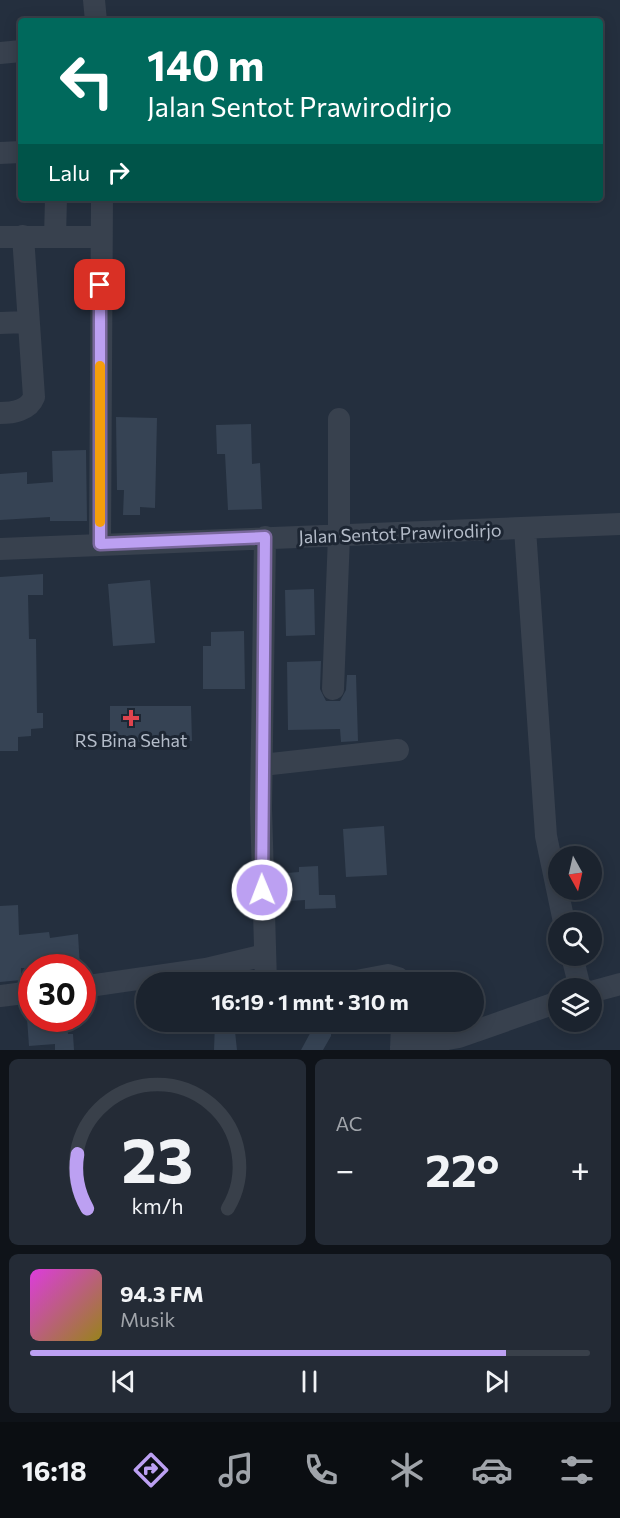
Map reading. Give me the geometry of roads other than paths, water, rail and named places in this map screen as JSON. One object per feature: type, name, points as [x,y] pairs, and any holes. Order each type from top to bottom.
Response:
[{"type":"street","points":[[94,0],[96,18]]},
{"type":"street","points":[[0,53],[18,51]]},
{"type":"street","points":[[0,153],[18,152]]},
{"type":"street","points":[[55,237],[56,201]]},
{"type":"street","points":[[100,544],[102,201]]},
{"type":"street","points":[[0,413],[17,412],[31,404],[34,397],[27,322],[23,236]]},
{"type":"street","points":[[0,237],[100,237]]},
{"type":"street","points":[[0,323],[27,322]]},
{"type":"street","points":[[333,689],[339,536],[339,419]]},
{"type":"street","name":"Jalan Sentot Prawirodirjo","points":[[0,549],[620,524]]},
{"type":"street","points":[[525,529],[546,836],[562,912]]},
{"type":"street","points":[[265,537],[262,765],[266,972]]},
{"type":"street","points":[[262,765],[398,750]]},
{"type":"street","points":[[96,985],[206,969],[265,955]]},
{"type":"street","points":[[602,989],[620,984]]},
{"type":"street","points":[[0,996],[18,994]]},
{"type":"street","points":[[402,1032],[401,1048],[459,1036],[548,1005]]},
{"type":"place","name":"RS Bina Sehat","points":[[131,718]]}]
